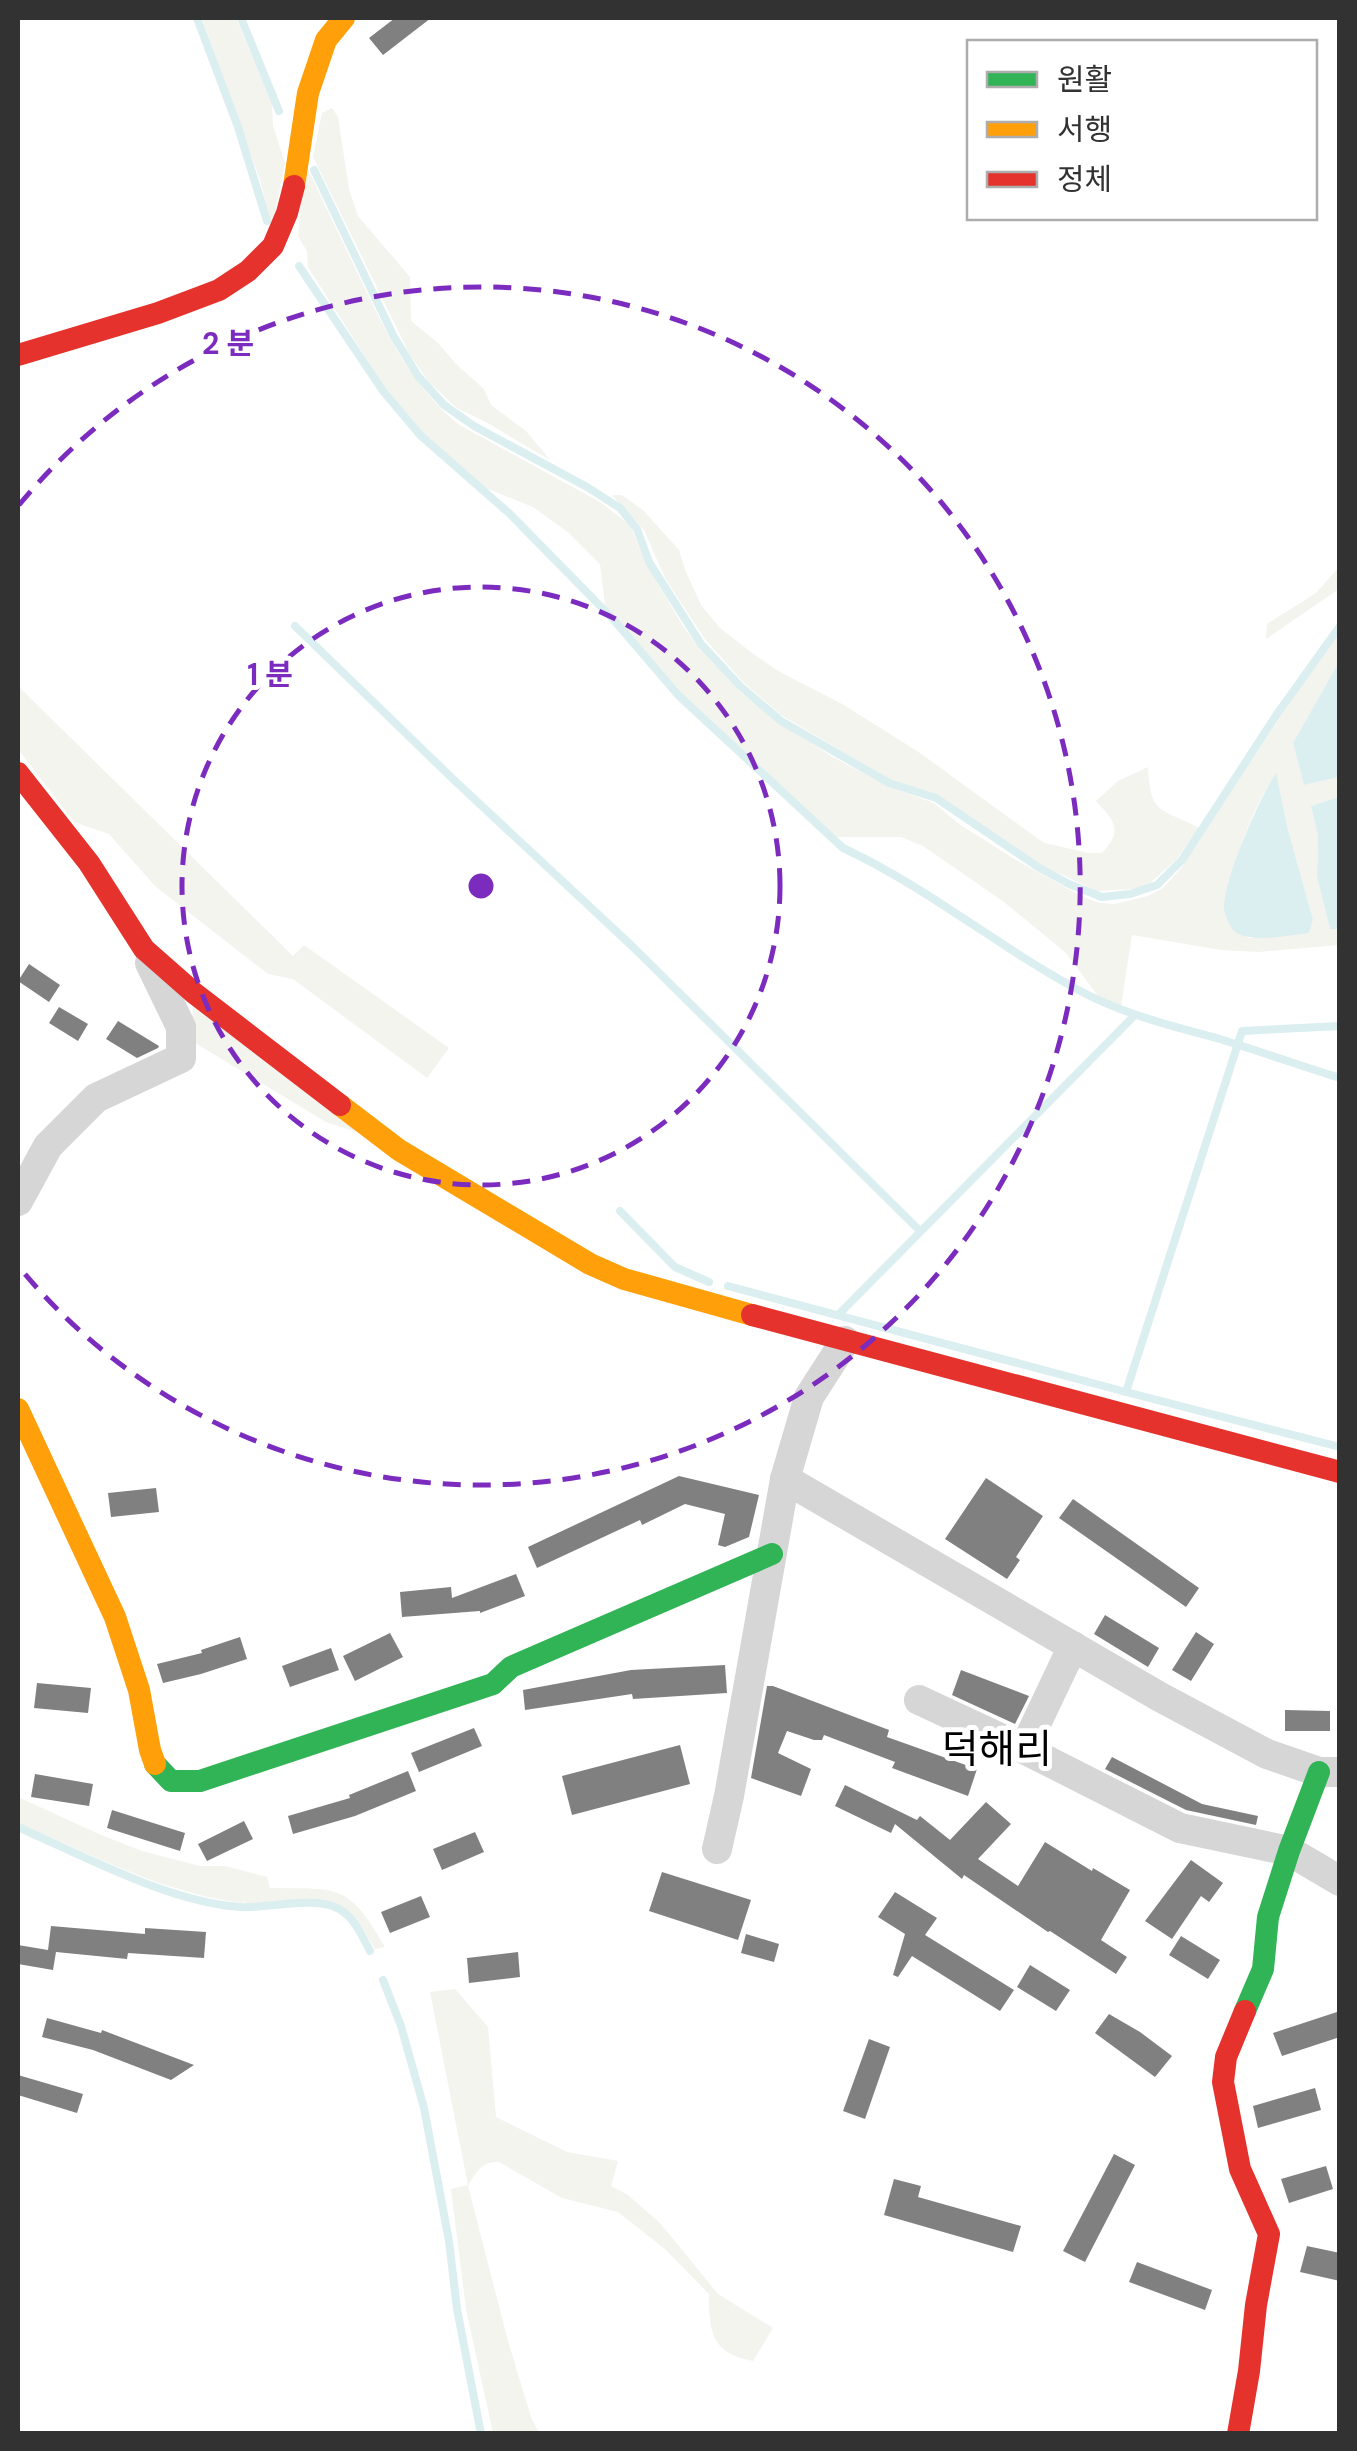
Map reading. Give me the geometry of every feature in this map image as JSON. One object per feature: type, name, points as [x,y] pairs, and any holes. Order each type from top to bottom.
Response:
[{"type":"street","points":[[18,354],[158,313],[219,290],[248,272],[273,246],[287,212],[298,170],[308,93],[326,40],[344,18]]},
{"type":"street","points":[[18,773],[89,863],[144,949],[181,1027],[182,1058],[96,1098],[48,1146],[18,1201]]},
{"type":"street","points":[[144,949],[194,993],[400,1150],[590,1264],[624,1278],[845,1341],[1340,1472]]},
{"type":"street","points":[[717,1849],[785,1479],[809,1397],[845,1341]]},
{"type":"street","points":[[18,1409],[39,1462],[113,1611],[140,1690],[154,1764],[171,1781],[200,1781],[493,1684],[527,1660],[772,1554]]},
{"type":"street","points":[[785,1479],[1267,1754],[1330,1772],[1289,1851],[1268,1917],[1262,1969],[1226,2057],[1224,2082],[1240,2169],[1269,2234],[1238,2434]]},
{"type":"street","points":[[1024,1749],[1074,1646]]},
{"type":"street","points":[[920,1700],[1180,1828],[1289,1851],[1340,1881]]},
{"type":"shaded area","points":[[202,18],[236,18],[272,104],[273,126],[285,163],[272,228],[260,180]]},
{"type":"shaded area","points":[[332,108],[338,117],[349,189],[358,216],[410,277],[411,321],[484,389],[491,405],[526,431],[550,460],[457,408],[429,382],[410,355],[313,157],[322,113]]},
{"type":"shaded area","points":[[305,163],[389,336],[426,392],[458,424],[600,502],[630,525],[646,564],[683,626],[740,692],[779,723],[833,757],[887,786],[934,803],[1016,860],[1099,903],[1115,904],[1148,896],[1163,888],[1181,868],[1339,631],[1339,662],[1293,743],[1304,785],[1339,777],[1339,797],[1311,806],[1318,835],[1317,877],[1330,929],[1339,929],[1339,945],[1259,952],[1221,950],[1132,935],[1121,1006],[1099,997],[1066,953],[1004,902],[923,846],[901,837],[836,837],[680,692],[605,605],[600,564],[569,533],[533,507],[483,487],[421,432],[385,388],[308,267],[307,251],[298,236]],"holes":[[[1276,775],[1313,920],[1309,933],[1248,938],[1224,912],[1243,840]]]},
{"type":"shaded area","points":[[612,495],[622,495],[643,510],[679,550],[701,605],[720,628],[780,672],[844,705],[920,753],[1044,843],[1102,853],[1113,838],[1114,826],[1096,801],[1118,781],[1148,767],[1152,795],[1161,809],[1199,828],[1176,860],[1149,884],[1097,891],[1039,864],[935,794],[889,779],[781,715],[743,682],[704,638],[665,578],[644,530]]},
{"type":"shaded area","points":[[1339,567],[1339,589],[1266,639],[1267,624],[1316,593]]},
{"type":"shaded area","points":[[1339,662],[1339,777],[1304,785],[1293,743]]},
{"type":"shaded area","points":[[18,686],[293,956],[304,945],[449,1048],[427,1078],[293,979],[268,974],[155,886],[109,834],[74,822],[18,749]]},
{"type":"shaded area","points":[[1276,773],[1313,920],[1309,933],[1249,937],[1231,927],[1224,910],[1225,897],[1243,840]]},
{"type":"shaded area","points":[[1339,797],[1339,929],[1330,929],[1317,877],[1318,835],[1311,806]]},
{"type":"shaded area","points":[[194,998],[375,1138],[326,1122],[190,1040]]},
{"type":"shaded area","points":[[18,1797],[142,1851],[267,1877],[270,1888],[340,1894],[361,1911],[385,1947],[375,1949],[353,1916],[335,1904],[310,1900],[235,1902],[178,1889],[124,1869],[18,1823]]},
{"type":"shaded area","points":[[455,1989],[488,2027],[496,2117],[567,2152],[618,2161],[611,2186],[628,2195],[660,2223],[718,2294],[773,2328],[753,2361],[721,2346],[712,2330],[709,2294],[665,2249],[618,2212],[562,2198],[499,2162],[488,2163],[468,2186],[508,2341],[539,2433],[493,2433],[466,2309],[451,2189],[468,2185],[430,1992]]},
{"type":"building","points":[[395,18],[431,18],[383,55],[369,38]]},
{"type":"building","points":[[29,964],[60,985],[49,1002],[18,981]]},
{"type":"building","points":[[59,1007],[88,1024],[78,1041],[49,1023]]},
{"type":"building","points":[[118,1021],[158,1048],[137,1058],[106,1039]]},
{"type":"building","points":[[679,1476],[759,1495],[749,1537],[725,1547],[718,1545],[725,1514],[685,1504],[642,1525],[640,1520],[537,1568],[528,1547]]},
{"type":"building","points":[[986,1478],[1043,1516],[1016,1557],[1020,1560],[1007,1579],[945,1539]]},
{"type":"building","points":[[156,1488],[159,1512],[111,1517],[108,1493]]},
{"type":"building","points":[[1073,1499],[1199,1588],[1186,1607],[1059,1518]]},
{"type":"building","points":[[516,1574],[525,1596],[480,1613],[402,1617],[400,1592],[451,1587],[452,1598]]},
{"type":"building","points":[[1105,1615],[1159,1648],[1148,1667],[1094,1634]]},
{"type":"building","points":[[1196,1632],[1214,1644],[1191,1681],[1172,1670]]},
{"type":"building","points":[[390,1633],[403,1657],[355,1681],[343,1656]]},
{"type":"building","points":[[240,1637],[247,1659],[163,1683],[157,1664],[202,1653],[201,1650]]},
{"type":"building","points":[[331,1648],[339,1670],[290,1687],[282,1666]]},
{"type":"building","points":[[725,1665],[727,1693],[633,1699],[632,1694],[525,1710],[523,1690],[631,1670]]},
{"type":"building","points":[[961,1670],[1029,1696],[1015,1724],[952,1695]]},
{"type":"building","points":[[37,1683],[91,1688],[88,1713],[34,1708]]},
{"type":"building","points":[[767,1686],[889,1730],[887,1737],[977,1769],[968,1796],[892,1768],[895,1762],[824,1735],[822,1740],[814,1740],[787,1731],[778,1753],[811,1769],[801,1796],[751,1778]]},
{"type":"building","points":[[1285,1710],[1330,1711],[1330,1731],[1285,1731]]},
{"type":"building","points":[[474,1728],[482,1746],[419,1772],[411,1753]]},
{"type":"building","points":[[680,1745],[690,1784],[572,1815],[562,1776]]},
{"type":"building","points":[[1112,1757],[1202,1804],[1258,1816],[1256,1825],[1186,1810],[1105,1769]]},
{"type":"building","points":[[408,1771],[416,1791],[355,1816],[293,1834],[288,1816],[350,1798],[349,1795]]},
{"type":"building","points":[[35,1774],[93,1784],[89,1806],[31,1797]]},
{"type":"building","points":[[845,1785],[917,1820],[920,1816],[950,1840],[986,1802],[1011,1824],[978,1859],[1018,1886],[1045,1842],[1130,1890],[1101,1940],[1127,1957],[1116,1974],[964,1875],[962,1879],[895,1824],[891,1833],[835,1806]]},
{"type":"building","points":[[112,1810],[185,1833],[180,1851],[107,1828]]},
{"type":"building","points":[[244,1821],[253,1839],[207,1861],[198,1844]]},
{"type":"building","points":[[475,1832],[484,1852],[442,1870],[433,1849]]},
{"type":"building","points":[[1191,1860],[1223,1883],[1209,1902],[1201,1896],[1172,1939],[1145,1921]]},
{"type":"building","points":[[662,1872],[751,1900],[738,1940],[649,1911]]},
{"type":"building","points":[[895,1892],[937,1918],[925,1935],[1014,1990],[1000,2011],[912,1956],[898,1977],[893,1975],[905,1934],[878,1917]]},
{"type":"building","points":[[421,1896],[430,1917],[390,1933],[381,1912]]},
{"type":"building","points":[[51,1926],[145,1934],[145,1928],[206,1932],[204,1958],[128,1953],[127,1959],[56,1952],[53,1970],[18,1964],[18,1945],[48,1950]]},
{"type":"building","points":[[746,1934],[779,1944],[774,1962],[741,1953]]},
{"type":"building","points":[[1181,1936],[1220,1960],[1208,1979],[1169,1955]]},
{"type":"building","points":[[518,1952],[520,1977],[469,1983],[467,1958]]},
{"type":"building","points":[[1030,1965],[1070,1990],[1056,2011],[1017,1987]]},
{"type":"building","points":[[1340,2011],[1340,2037],[1282,2056],[1273,2033]]},
{"type":"building","points":[[1109,2014],[1172,2056],[1155,2077],[1095,2033]]},
{"type":"building","points":[[47,2018],[101,2033],[102,2030],[194,2065],[171,2080],[93,2050],[42,2037]]},
{"type":"building","points":[[869,2039],[890,2047],[865,2119],[843,2111]]},
{"type":"building","points":[[18,2075],[83,2094],[77,2113],[18,2095]]},
{"type":"building","points":[[1315,2088],[1321,2110],[1258,2128],[1253,2106]]},
{"type":"building","points":[[1114,2154],[1135,2165],[1085,2262],[1063,2251]]},
{"type":"building","points":[[1326,2166],[1333,2189],[1289,2203],[1281,2179]]},
{"type":"building","points":[[894,2179],[921,2186],[918,2197],[1021,2226],[1013,2252],[884,2215]]},
{"type":"building","points":[[1307,2246],[1340,2253],[1340,2281],[1300,2272]]},
{"type":"building","points":[[1137,2262],[1212,2290],[1205,2310],[1129,2282]]},
{"type":"waterway","points":[[197,18],[238,127],[267,221]]},
{"type":"waterway","points":[[241,18],[279,111]]},
{"type":"waterway","points":[[314,170],[393,335],[418,376],[444,405],[474,426],[620,508],[637,529],[649,562],[701,644],[740,686],[781,721],[889,783],[936,798],[1069,884],[1102,897],[1130,894],[1157,885],[1182,860],[1340,626]]},
{"type":"waterway","points":[[299,266],[383,391],[420,435],[510,514],[612,618],[678,695],[843,848],[905,881],[1055,977],[1102,1002],[1340,1078]]},
{"type":"waterway","points":[[295,626],[632,946],[919,1230]]},
{"type":"waterway","points":[[839,1314],[1135,1015]]},
{"type":"waterway","points":[[1126,1392],[1242,1031],[1340,1026]]},
{"type":"waterway","points":[[620,1211],[675,1267],[709,1282]]},
{"type":"waterway","points":[[728,1286],[1340,1447]]},
{"type":"waterway","points":[[18,1827],[127,1876],[184,1896],[240,1907],[329,1905],[349,1917],[370,1951]]},
{"type":"waterway","points":[[383,1980],[401,2026],[424,2108],[481,2434]]},
{"type":"traffic: fast","points":[[155,1764],[171,1781],[200,1781],[493,1684],[511,1667],[772,1554]]},
{"type":"traffic: fast","points":[[1245,2011],[1263,1969],[1268,1917],[1319,1772]]},
{"type":"traffic: slow","points":[[294,186],[308,93],[326,40],[344,18]]},
{"type":"traffic: slow","points":[[340,1105],[399,1150],[590,1264],[624,1279],[752,1315]]},
{"type":"traffic: slow","points":[[18,1409],[115,1617],[139,1690],[155,1764]]},
{"type":"traffic: jam","points":[[18,355],[158,313],[219,290],[248,271],[273,246],[294,186]]},
{"type":"traffic: jam","points":[[18,773],[89,863],[144,949],[194,993],[340,1105]]},
{"type":"traffic: jam","points":[[752,1315],[1340,1472]]},
{"type":"traffic: jam","points":[[1238,2434],[1269,2234],[1240,2169],[1223,2082],[1226,2057],[1245,2011]]},
{"type":"district","name":"덕해리","points":[[997,1749]]}]
